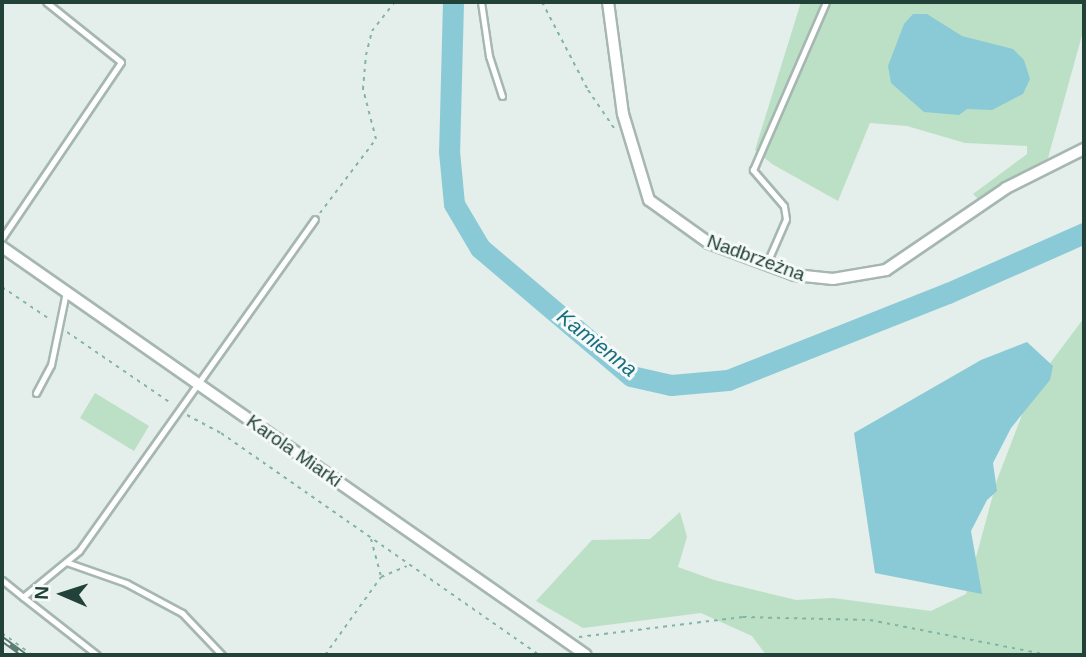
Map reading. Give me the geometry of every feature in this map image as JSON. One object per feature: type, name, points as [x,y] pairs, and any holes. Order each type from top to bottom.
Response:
[{"type":"street","name":"Nadbrzeżna","points":[[608,2],[623,114],[649,200],[690,233],[766,265],[820,280],[886,270],[1006,188],[1084,149]]},
{"type":"street","name":"Karola Miarki","points":[[2,247],[586,655]]},
{"type":"lane","points":[[2,238],[121,62],[46,2]]},
{"type":"lane","points":[[481,2],[489,56],[502,96]]},
{"type":"lane","points":[[766,265],[786,219],[784,206],[753,170],[826,2]]},
{"type":"lane","points":[[23,597],[79,551],[315,219]]},
{"type":"lane","points":[[36,393],[51,365],[66,292]]},
{"type":"lane","points":[[66,562],[126,583],[182,613],[222,655]]},
{"type":"lane","points":[[2,580],[97,655]]},
{"type":"path","points":[[315,219],[376,139],[363,89],[366,55],[372,31],[395,2]]},
{"type":"path","points":[[542,2],[588,90],[618,132]]},
{"type":"path","points":[[2,287],[47,318]]},
{"type":"path","points":[[66,331],[174,405]]},
{"type":"path","points":[[183,412],[221,433],[539,655]]},
{"type":"path","points":[[371,538],[380,577]]},
{"type":"path","points":[[325,655],[380,577],[409,565]]},
{"type":"path","points":[[570,643],[580,636],[743,617],[895,623],[1048,655]]},
{"type":"path","points":[[2,633],[32,655]]},
{"type":"green space","points":[[801,2],[1084,2],[1084,28],[1048,158],[979,200],[973,194],[1027,154],[1027,146],[965,143],[907,126],[870,123],[838,201],[772,164],[755,150]]},
{"type":"green space","points":[[1084,318],[1084,655],[766,655],[752,636],[701,613],[583,628],[536,601],[592,540],[650,539],[680,512],[687,537],[678,567],[714,580],[796,600],[833,598],[931,611],[966,594],[997,480],[1033,386]]},
{"type":"green space","points":[[95,393],[149,426],[134,451],[80,418]]},
{"type":"water","points":[[913,14],[927,14],[962,36],[1013,49],[1024,60],[1030,79],[1023,94],[992,110],[967,109],[959,115],[924,112],[891,83],[888,66],[904,24]]},
{"type":"water","points":[[1027,342],[1053,366],[1050,380],[1011,428],[993,463],[997,491],[987,500],[971,531],[982,594],[875,573],[854,433],[981,360]]},
{"type":"waterway","name":"Kamienna","points":[[453,2],[449,151],[454,204],[480,248],[631,376],[671,385],[728,380],[948,293],[1084,233]]},
{"type":"railway","points":[[2,639],[24,655]]}]
